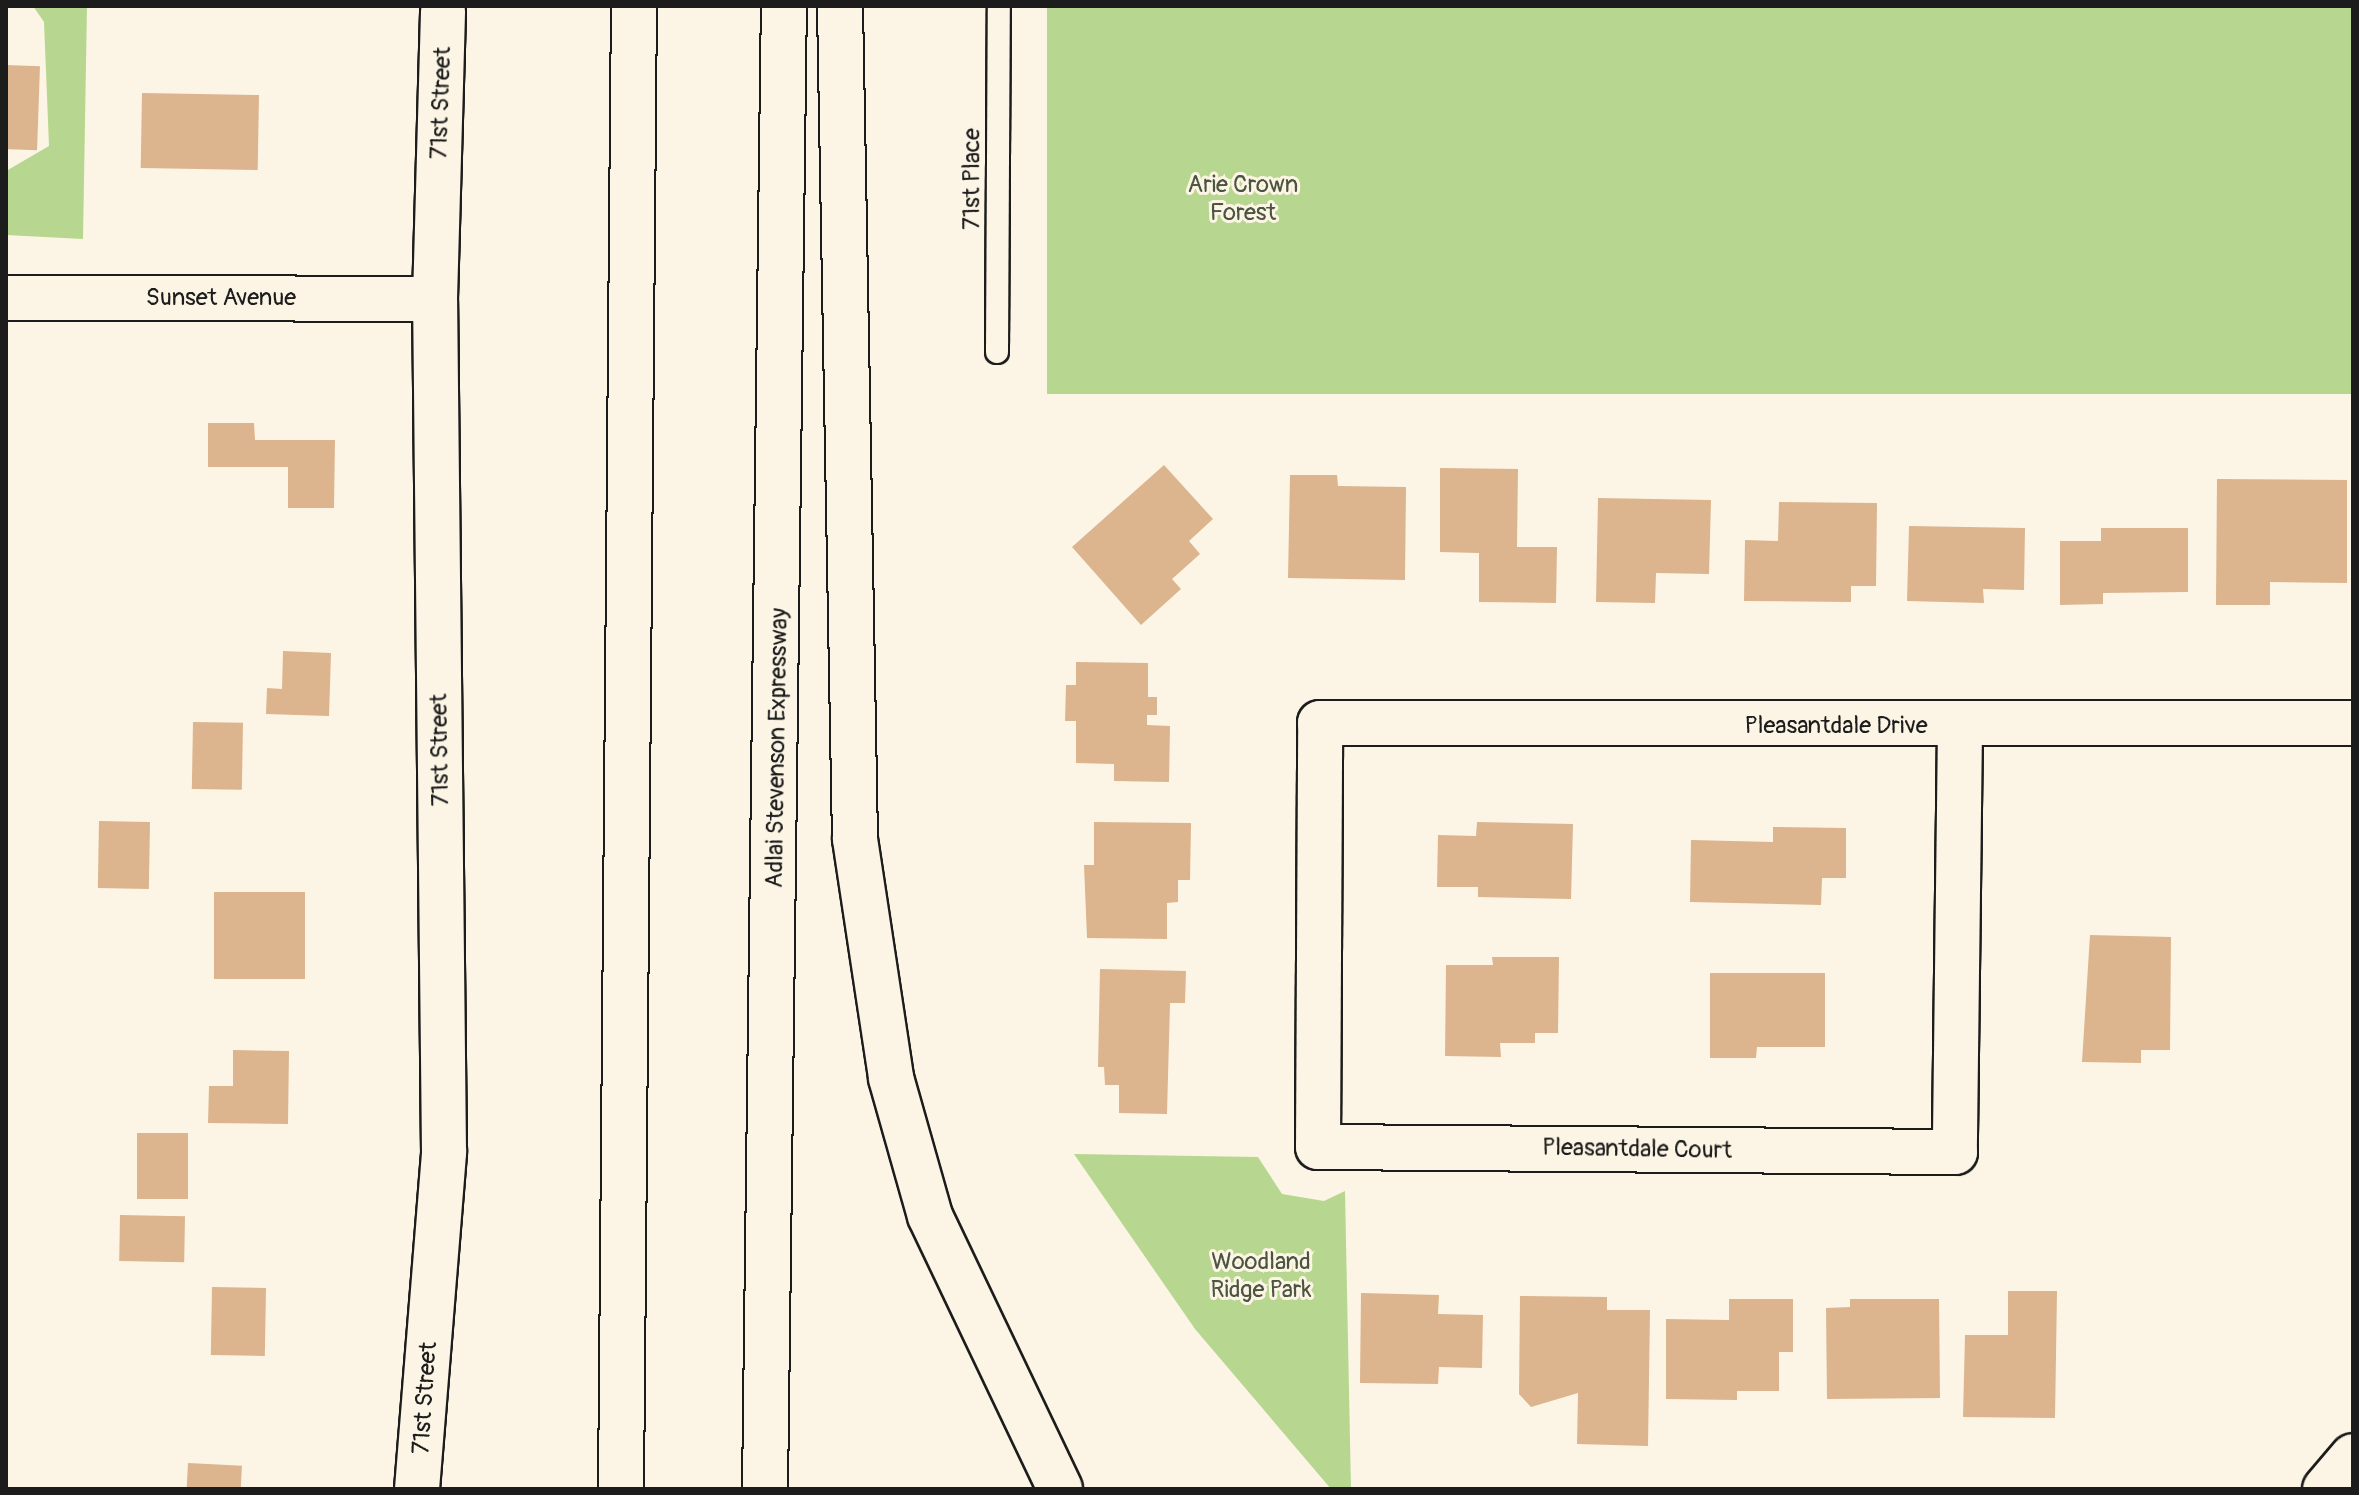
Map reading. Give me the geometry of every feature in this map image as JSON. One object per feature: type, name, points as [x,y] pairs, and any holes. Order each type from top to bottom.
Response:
[{"type":"main road","points":[[621,1489],[634,6]]},
{"type":"main road","name":"Adlai Stevenson Expressway","points":[[765,1489],[784,6]]},
{"type":"main road","points":[[840,6],[855,839],[891,1078],[930,1216],[1060,1489]]},
{"type":"main road","name":"71st Street","points":[[417,1489],[444,1152],[435,299],[443,11]]},
{"type":"main road","name":"Sunset Avenue","points":[[6,298],[435,299]]},
{"type":"main road","name":"Pleasantdale Drive","points":[[1320,723],[1960,727],[2353,723]]},
{"type":"main road","name":"Pleasantdale Court","points":[[1320,723],[1318,1147],[1955,1152],[1960,727]]},
{"type":"main road","points":[[2325,1489],[2353,1456]]},
{"type":"lane","name":"71st Place","points":[[997,352],[999,6]]},
{"type":"green space","points":[[33,6],[87,6],[83,239],[6,235],[6,171],[49,146],[44,22]]},
{"type":"green space","name":"Arie Crown Forest","points":[[1047,6],[2353,6],[2353,394],[1047,394]]},
{"type":"green space","name":"Woodland Ridge Park","points":[[1074,1154],[1258,1157],[1282,1194],[1324,1201],[1345,1191],[1351,1489],[1331,1489],[1195,1329]]},
{"type":"building","points":[[6,65],[40,66],[37,150],[6,149]]},
{"type":"building","points":[[142,93],[259,95],[258,170],[141,168]]},
{"type":"building","points":[[208,423],[254,423],[255,440],[335,440],[334,508],[288,508],[288,467],[208,467]]},
{"type":"building","points":[[1164,465],[1213,519],[1189,541],[1200,554],[1172,579],[1181,589],[1141,625],[1072,547]]},
{"type":"building","points":[[1440,468],[1518,469],[1517,547],[1557,547],[1556,603],[1479,602],[1479,553],[1440,552]]},
{"type":"building","points":[[1290,475],[1337,475],[1338,486],[1406,487],[1405,580],[1288,578]]},
{"type":"building","points":[[2217,479],[2347,480],[2347,583],[2270,582],[2270,605],[2216,605]]},
{"type":"building","points":[[1598,498],[1711,500],[1709,574],[1656,573],[1655,603],[1596,602]]},
{"type":"building","points":[[1779,502],[1877,503],[1876,586],[1851,586],[1851,602],[1744,601],[1745,540],[1778,541]]},
{"type":"building","points":[[1909,526],[2025,528],[2024,590],[1983,589],[1984,603],[1907,601]]},
{"type":"building","points":[[2101,528],[2188,528],[2188,592],[2103,593],[2103,604],[2060,605],[2060,541],[2101,541]]},
{"type":"building","points":[[283,651],[331,653],[329,716],[266,714],[267,688],[282,689]]},
{"type":"building","points":[[1076,662],[1148,663],[1148,697],[1157,697],[1157,715],[1147,715],[1147,725],[1170,726],[1169,782],[1114,781],[1114,764],[1076,763],[1076,721],[1065,721],[1066,685],[1076,685]]},
{"type":"building","points":[[193,722],[243,723],[242,790],[192,789]]},
{"type":"building","points":[[99,821],[150,822],[149,889],[98,888]]},
{"type":"building","points":[[1094,822],[1191,823],[1190,880],[1178,880],[1178,902],[1167,903],[1167,939],[1087,938],[1084,865],[1094,865]]},
{"type":"building","points":[[1477,822],[1573,824],[1571,899],[1478,897],[1478,887],[1437,887],[1438,835],[1476,836]]},
{"type":"building","points":[[1773,827],[1846,828],[1846,878],[1822,878],[1821,905],[1690,902],[1691,840],[1773,842]]},
{"type":"building","points":[[214,892],[305,892],[305,979],[214,979]]},
{"type":"building","points":[[2090,935],[2171,937],[2170,1050],[2141,1050],[2141,1063],[2082,1062]]},
{"type":"building","points":[[1492,957],[1559,957],[1558,1033],[1535,1033],[1535,1043],[1500,1043],[1501,1057],[1445,1056],[1446,965],[1493,965]]},
{"type":"building","points":[[1100,969],[1186,971],[1185,1003],[1170,1003],[1167,1114],[1119,1113],[1119,1085],[1105,1085],[1104,1067],[1098,1067]]},
{"type":"building","points":[[1710,973],[1825,973],[1825,1047],[1757,1047],[1756,1058],[1710,1058]]},
{"type":"building","points":[[233,1050],[289,1051],[288,1124],[208,1123],[209,1086],[233,1086]]},
{"type":"building","points":[[137,1133],[188,1133],[188,1199],[137,1199]]},
{"type":"building","points":[[120,1215],[185,1216],[184,1262],[119,1261]]},
{"type":"building","points":[[212,1287],[266,1288],[265,1356],[211,1355]]},
{"type":"building","points":[[2008,1291],[2057,1291],[2055,1418],[1963,1417],[1965,1335],[2008,1335]]},
{"type":"building","points":[[1361,1293],[1439,1295],[1438,1314],[1483,1315],[1482,1368],[1439,1367],[1438,1384],[1360,1383]]},
{"type":"building","points":[[1520,1296],[1607,1297],[1607,1310],[1650,1310],[1648,1446],[1577,1444],[1578,1393],[1531,1407],[1519,1394]]},
{"type":"building","points":[[1729,1299],[1793,1299],[1793,1352],[1779,1352],[1779,1391],[1737,1391],[1737,1400],[1666,1399],[1666,1319],[1729,1320]]},
{"type":"building","points":[[1850,1299],[1939,1299],[1940,1398],[1827,1399],[1826,1308],[1850,1307]]},
{"type":"building","points":[[188,1463],[242,1466],[241,1489],[187,1489]]}]
